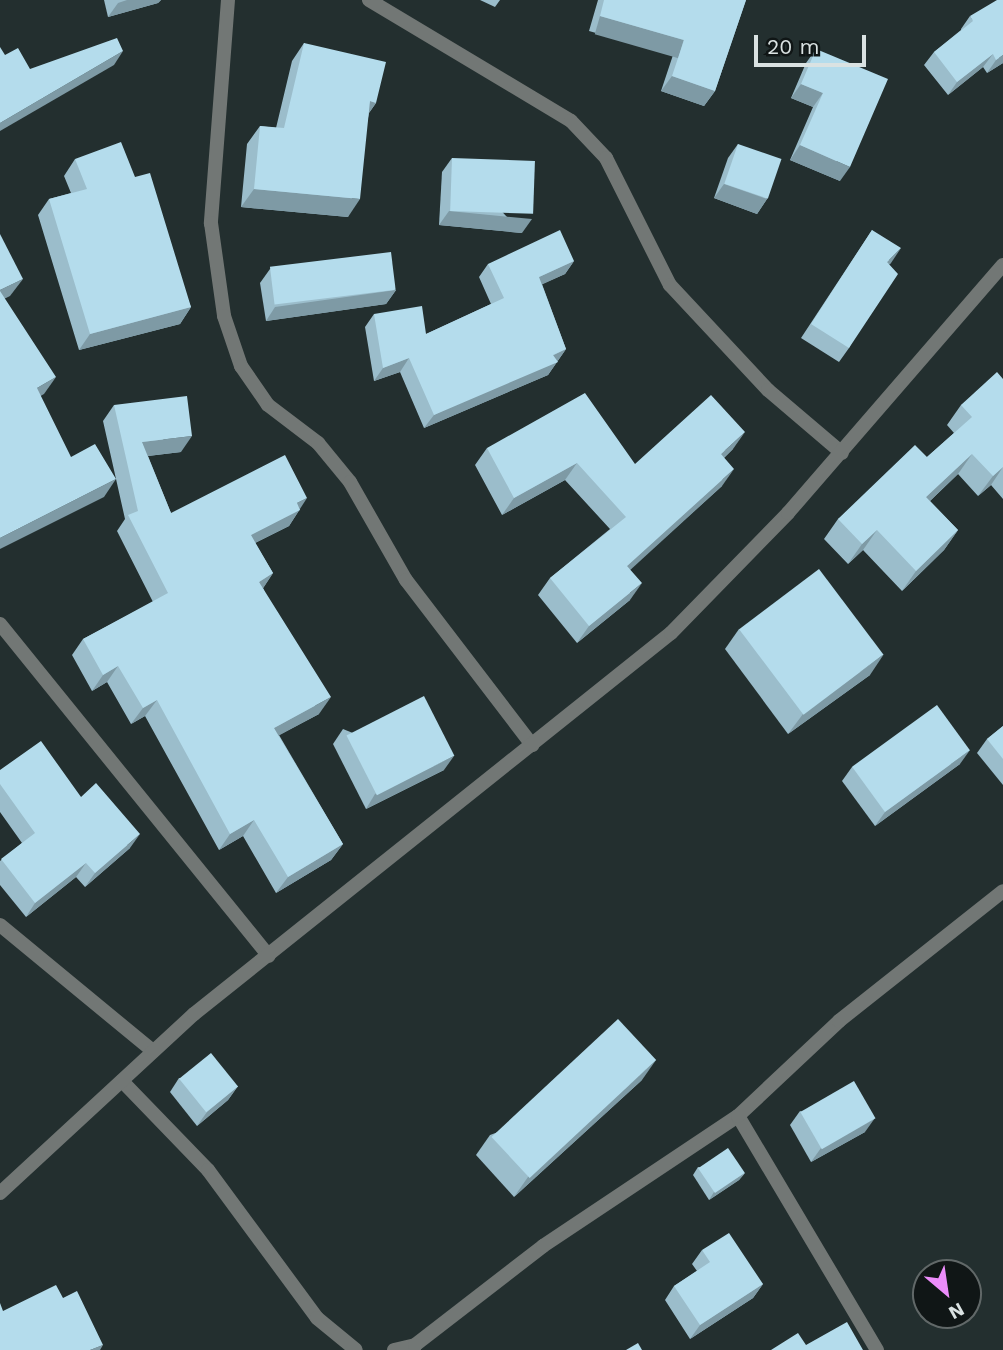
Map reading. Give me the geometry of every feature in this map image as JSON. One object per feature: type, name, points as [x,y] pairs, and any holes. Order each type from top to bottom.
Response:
[{"type":"street","points":[[228,0],[211,223],[225,316],[241,366],[268,405],[318,443],[351,482],[406,580],[532,745]]},
{"type":"street","points":[[369,0],[571,121],[606,158],[670,285],[768,390],[842,453]]},
{"type":"street","points":[[0,1193],[153,1051],[532,745],[711,596],[842,453],[1003,265]]},
{"type":"street","points":[[0,624],[269,956]]},
{"type":"street","points":[[394,1350],[415,1345],[543,1246],[738,1116],[839,1021],[1003,891]]},
{"type":"street","points":[[0,925],[153,1051]]},
{"type":"street","points":[[122,1081],[208,1170],[317,1318],[356,1350]]},
{"type":"street","points":[[738,1116],[877,1350]]},
{"type":"building","points":[[604,0],[746,0],[715,91],[672,76],[684,40],[600,16]]},
{"type":"building","points":[[997,0],[1003,0],[1003,55],[996,60],[993,54],[957,82],[934,52],[973,21],[970,16]]},
{"type":"building","points":[[117,38],[123,51],[0,123],[0,47],[5,55],[18,48],[30,69]]},
{"type":"building","points":[[304,43],[386,62],[376,103],[370,101],[360,199],[254,189],[260,126],[284,128]]},
{"type":"building","points":[[816,49],[888,79],[850,167],[800,145],[823,93],[801,84]]},
{"type":"building","points":[[121,142],[135,177],[150,173],[191,307],[90,334],[49,199],[87,189],[75,159]]},
{"type":"building","points":[[738,144],[781,159],[768,199],[724,184]]},
{"type":"building","points":[[452,158],[535,161],[533,214],[450,211]]},
{"type":"building","points":[[560,230],[574,261],[539,277],[566,349],[553,355],[558,362],[434,415],[409,358],[383,368],[374,314],[422,306],[426,334],[504,298],[488,264]]},
{"type":"building","points":[[872,230],[901,248],[887,262],[898,274],[849,348],[811,324]]},
{"type":"building","points":[[0,234],[23,279],[0,290]]},
{"type":"building","points":[[391,252],[396,290],[275,305],[270,267]]},
{"type":"building","points":[[0,291],[56,377],[37,388],[71,457],[95,444],[116,479],[0,538]]},
{"type":"building","points":[[997,372],[1003,379],[1003,467],[993,476],[972,454],[926,497],[958,530],[916,571],[877,530],[862,544],[838,519],[915,445],[927,457],[972,417],[961,405]]},
{"type":"building","points":[[585,393],[635,464],[711,395],[745,432],[721,454],[734,469],[627,566],[642,583],[589,626],[550,578],[626,517],[577,463],[514,498],[487,448]]},
{"type":"building","points":[[187,396],[192,436],[142,442],[171,513],[285,455],[307,498],[297,503],[300,510],[251,535],[273,573],[259,582],[331,697],[274,728],[343,844],[288,877],[254,820],[230,834],[157,700],[143,708],[118,666],[103,675],[83,639],[168,593],[128,515],[138,511],[114,405]]},
{"type":"building","points":[[819,569],[883,654],[804,715],[739,629]]},
{"type":"building","points":[[424,696],[454,756],[377,795],[346,735]]},
{"type":"building","points":[[937,705],[970,750],[885,812],[852,767]]},
{"type":"building","points":[[1003,726],[1003,759],[987,739]]},
{"type":"building","points":[[41,741],[81,797],[96,783],[140,834],[95,873],[86,863],[35,903],[1,859],[35,833],[0,784],[0,770]]},
{"type":"building","points":[[618,1019],[656,1060],[530,1178],[491,1137]]},
{"type":"building","points":[[211,1053],[238,1086],[206,1112],[179,1079]]},
{"type":"building","points":[[854,1081],[875,1118],[822,1149],[800,1112]]},
{"type":"building","points":[[728,1148],[745,1173],[715,1193],[698,1168]]},
{"type":"building","points":[[729,1233],[763,1284],[700,1325],[674,1286],[710,1262],[702,1250]]},
{"type":"building","points":[[56,1285],[63,1298],[77,1291],[103,1345],[90,1350],[0,1350],[0,1303],[3,1311]]},
{"type":"building","points":[[847,1322],[863,1350],[771,1350],[798,1333],[806,1345]]},
{"type":"building","points":[[638,1343],[642,1350],[626,1350]]}]
